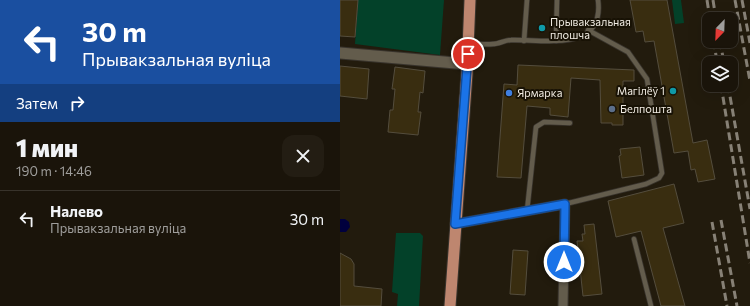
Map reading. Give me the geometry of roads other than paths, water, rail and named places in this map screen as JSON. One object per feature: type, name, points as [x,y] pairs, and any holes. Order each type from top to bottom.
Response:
[{"type":"main road","points":[[450,306],[470,0]]},
{"type":"main road","points":[[340,53],[467,64]]},
{"type":"street","points":[[455,224],[565,204],[563,306]]},
{"type":"lane","points":[[524,41],[527,0]]},
{"type":"lane","points":[[556,41],[557,0]]},
{"type":"lane","points":[[468,43],[495,44],[506,40],[571,41],[596,23],[599,9],[598,0]]},
{"type":"lane","points":[[565,204],[646,184],[659,178],[662,173],[647,79],[628,52],[588,30]]},
{"type":"lane","points":[[527,211],[536,127],[544,122],[570,123]]},
{"type":"lane","points":[[634,239],[652,306]]},
{"type":"railway","points":[[707,0],[709,12]]},
{"type":"railway","points":[[713,0],[715,12]]},
{"type":"railway","points":[[735,0],[750,81]]},
{"type":"railway","points":[[742,0],[750,43]]},
{"type":"railway","points":[[715,48],[716,56]]},
{"type":"railway","points":[[721,48],[723,56]]},
{"type":"railway","points":[[722,92],[750,263]]},
{"type":"railway","points":[[729,92],[750,209]]},
{"type":"railway","points":[[721,220],[737,306]]},
{"type":"railway","points":[[712,222],[727,306]]},
{"type":"place","name":"Прывакзальная плошча","points":[[542,28]]},
{"type":"place","name":"Магілёў 1","points":[[673,91]]},
{"type":"place","name":"Ярмарка","points":[[509,93]]},
{"type":"place","name":"Белпошта","points":[[612,109]]}]
